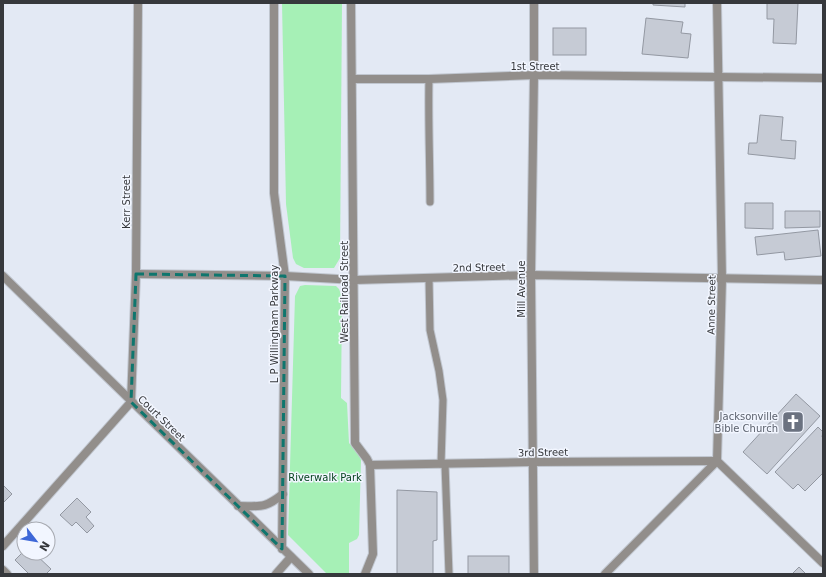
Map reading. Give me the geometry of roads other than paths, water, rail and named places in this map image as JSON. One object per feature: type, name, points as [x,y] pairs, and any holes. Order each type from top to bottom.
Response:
[{"type":"street","name":"Kerr Street","points":[[131,402],[136,274],[138,3]]},
{"type":"street","name":"L P Willingham Parkway","points":[[274,3],[274,193],[285,276],[282,549]]},
{"type":"street","name":"West Railroad Street","points":[[351,3],[355,280],[355,443],[370,466]]},
{"type":"street","name":"Mill Avenue","points":[[534,3],[531,275],[534,574]]},
{"type":"street","name":"Anne Street","points":[[717,3],[722,279],[717,461]]},
{"type":"street","name":"1st Street","points":[[352,79],[429,79],[534,75],[823,78]]},
{"type":"street","name":"2nd Street","points":[[136,274],[285,276],[355,280],[531,275],[823,280]]},
{"type":"street","name":"Court Street","points":[[3,276],[309,574]]},
{"type":"street","points":[[3,546],[131,402]]},
{"type":"street","points":[[605,574],[717,461],[823,563]]},
{"type":"street","name":"3rd Street","points":[[370,466],[532,462],[717,461]]},
{"type":"street","points":[[365,574],[373,554],[370,466]]},
{"type":"street","points":[[238,506],[267,505],[283,494]]},
{"type":"street","points":[[276,574],[291,557]]},
{"type":"street","points":[[3,570],[7,574]]},
{"type":"lane","points":[[429,79],[428,114],[430,133],[430,202]]},
{"type":"lane","points":[[429,278],[430,330],[439,371],[443,400],[443,464],[449,574]]},
{"type":"place","name":"Jacksonville Bible Church","points":[[793,422]]},
{"type":"park label","name":"Riverwalk Park","points":[[325,477]]}]
